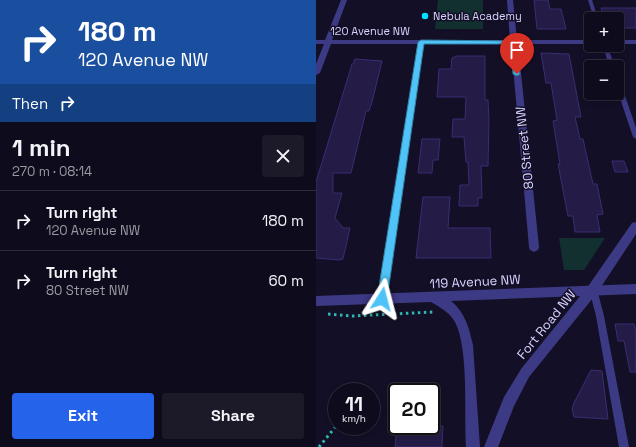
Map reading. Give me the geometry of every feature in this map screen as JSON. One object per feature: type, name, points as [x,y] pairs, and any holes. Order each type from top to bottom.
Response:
[{"type":"street","points":[[316,72],[344,0]]},
{"type":"street","name":"80 Street NW","points":[[510,0],[534,247]]},
{"type":"street","name":"120 Avenue NW","points":[[316,42],[584,42]]},
{"type":"street","points":[[624,42],[636,42]]},
{"type":"street","name":"Fort Road NW","points":[[491,447],[509,402],[525,373],[593,289],[636,226]]},
{"type":"street","name":"119 Avenue NW","points":[[316,301],[593,289],[636,289]]},
{"type":"street","points":[[433,297],[453,310],[459,318],[464,331],[468,360],[473,447]]},
{"type":"lane","points":[[590,0],[594,12]]},
{"type":"lane","points":[[382,299],[421,42]]},
{"type":"lane","points":[[623,100],[636,137]]},
{"type":"lane","points":[[593,289],[600,316],[624,447]]},
{"type":"path","points":[[319,447],[329,435]]},
{"type":"green space","points":[[438,0],[483,0],[483,29],[435,29]]},
{"type":"green space","points":[[559,238],[605,238],[584,270],[564,270]]},
{"type":"building","points":[[534,0],[548,0],[550,9],[561,9],[566,29],[537,29]]},
{"type":"building","points":[[601,8],[636,8],[636,28],[624,28],[624,12],[602,12]]},
{"type":"building","points":[[541,53],[569,54],[581,117],[575,117],[580,139],[583,139],[593,184],[597,184],[603,214],[597,215],[600,232],[575,232],[573,216],[568,216],[558,164],[560,164],[553,121],[557,120],[551,83],[546,83]]},
{"type":"building","points":[[457,56],[485,56],[485,100],[488,100],[489,120],[488,166],[481,166],[482,198],[478,198],[478,206],[459,206],[460,185],[469,185],[468,162],[466,162],[464,137],[452,137],[453,119],[465,119],[466,97],[437,97],[439,69],[451,69],[452,58]]},
{"type":"building","points":[[355,59],[382,61],[372,102],[369,111],[366,111],[351,173],[333,173],[333,193],[342,193],[335,218],[343,228],[350,228],[343,259],[316,258],[316,182],[352,64]]},
{"type":"building","points":[[422,139],[440,139],[438,160],[433,160],[432,173],[418,173]]},
{"type":"building","points":[[612,161],[624,161],[628,172],[615,172]]},
{"type":"building","points":[[423,197],[450,197],[448,228],[490,228],[491,258],[416,258]]},
{"type":"building","points":[[615,324],[634,324],[636,332],[636,372],[630,372],[624,341],[618,341]]},
{"type":"building","points":[[591,370],[602,371],[608,419],[574,417],[572,409],[574,403]]},
{"type":"building","points":[[440,426],[443,426],[442,447],[395,447],[396,435],[440,435]]},
{"type":"place","name":"Nebula Academy","points":[[425,16]]},
{"type":"route","points":[[382,299],[421,42],[514,42],[517,74]]}]
